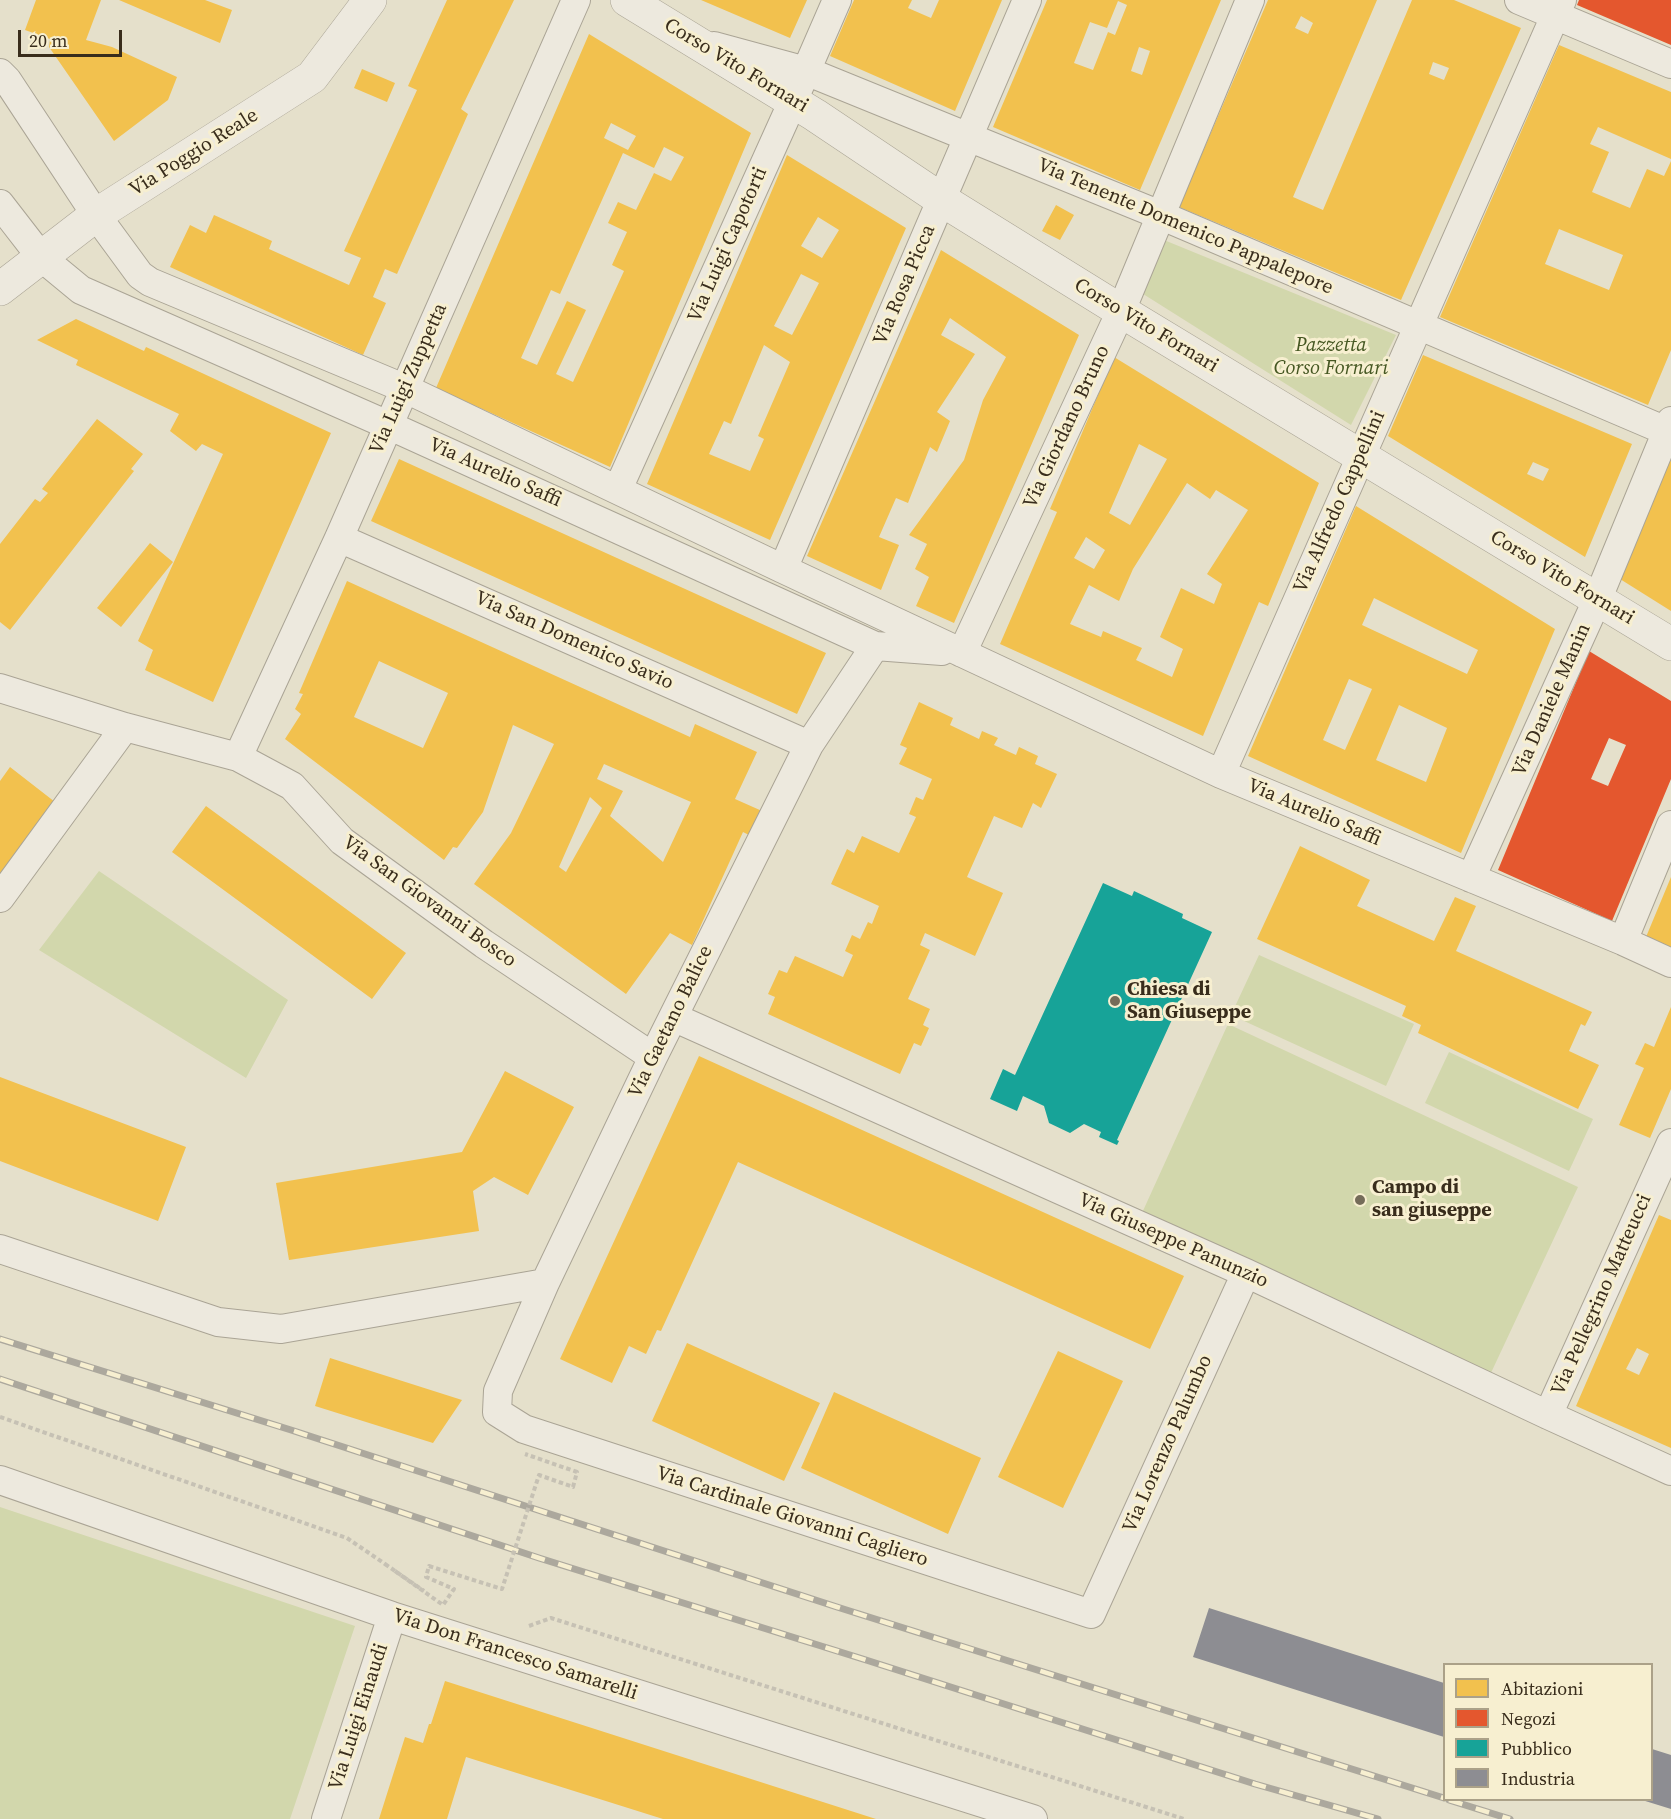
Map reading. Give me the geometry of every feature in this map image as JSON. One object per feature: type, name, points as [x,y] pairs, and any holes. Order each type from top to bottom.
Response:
[{"type":"street","name":"Via Poggio Reale","points":[[0,289],[96,215],[312,77],[370,0]]},
{"type":"street","name":"Via Luigi Zuppetta","points":[[238,757],[406,389],[576,0]]},
{"type":"street","name":"Corso Vito Fornari","points":[[627,0],[793,101],[942,200],[1121,311],[1671,644]]},
{"type":"street","name":"Via Luigi Capotorti","points":[[618,489],[837,0]]},
{"type":"street","name":"Via Rosa Picca","points":[[783,569],[1028,0]]},
{"type":"street","name":"Via Giordano Bruno","points":[[962,653],[1121,311],[1250,0]]},
{"type":"street","points":[[1519,0],[1559,8],[1671,64]]},
{"type":"street","name":"Via Alfredo Cappellini","points":[[1221,774],[1559,8]]},
{"type":"street","name":"Via Tenente Domenico Pappalepore","points":[[692,40],[806,71],[1160,215],[1420,327],[1670,428]]},
{"type":"street","name":"Via Aurelio Saffi","points":[[0,73],[7,80],[96,215],[140,275],[150,282],[406,389],[1221,774],[1671,963]]},
{"type":"street","name":"Via Aurelio Saffi","points":[[0,204],[41,257],[81,290],[388,425],[875,645],[962,653]]},
{"type":"street","name":"Via Daniele Manin","points":[[1471,878],[1598,598],[1670,428]]},
{"type":"street","name":"Via San Domenico Savio","points":[[339,538],[809,745]]},
{"type":"street","name":"Via Gaetano Balice","points":[[497,1413],[498,1391],[545,1283],[653,1057],[809,745],[875,645]]},
{"type":"street","name":"Via San Giovanni Bosco","points":[[0,688],[238,757],[292,786],[342,841],[484,944],[653,1057]]},
{"type":"street","points":[[0,898],[125,726]]},
{"type":"street","points":[[1623,941],[1671,825]]},
{"type":"street","name":"Via Giuseppe Panunzio","points":[[673,1017],[1246,1274],[1671,1471]]},
{"type":"street","name":"Via Pellegrino Matteucci","points":[[1548,1415],[1663,1180],[1671,1143]]},
{"type":"street","points":[[0,1249],[218,1322],[281,1329],[545,1283]]},
{"type":"street","name":"Via Lorenzo Palumbo","points":[[1091,1614],[1246,1274]]},
{"type":"street","name":"Via Cardinale Giovanni Cagliero","points":[[497,1413],[524,1429],[1091,1614]]},
{"type":"street","name":"Via Don Francesco Samarelli","points":[[0,1480],[392,1616],[993,1813],[1033,1819]]},
{"type":"street","name":"Via Luigi Einaudi","points":[[326,1819],[392,1616]]},
{"type":"path","points":[[0,1418],[347,1538],[450,1609]]},
{"type":"path","points":[[385,1564],[442,1605],[454,1589],[426,1577],[429,1566],[502,1589],[539,1474],[573,1487],[578,1472],[525,1454]]},
{"type":"path","points":[[524,1628],[551,1618],[1184,1819]]},
{"type":"green space","name":"Pazzetta Corso Fornari","points":[[1164,240],[1396,335],[1351,425],[1140,292]]},
{"type":"green space","points":[[99,871],[288,1000],[246,1078],[39,950]]},
{"type":"green space","points":[[1259,955],[1414,1024],[1386,1086],[1231,1015]]},
{"type":"green space","name":"Campo di san giuseppe","points":[[1228,1024],[1578,1187],[1490,1375],[1142,1213]]},
{"type":"green space","points":[[1449,1052],[1593,1119],[1569,1171],[1425,1103]]},
{"type":"green space","points":[[0,1507],[355,1626],[290,1819],[0,1819]]},
{"type":"building: Abitazioni","points":[[36,0],[101,0],[86,40],[112,47],[177,77],[168,100],[114,141],[49,47],[50,39],[25,30]]},
{"type":"building: Abitazioni","points":[[119,0],[205,0],[232,10],[220,43]]},
{"type":"building: Abitazioni","points":[[447,0],[514,0],[461,109],[468,114],[397,274],[385,269],[373,297],[386,303],[363,355],[170,267],[190,225],[206,233],[214,215],[272,241],[269,249],[349,285],[361,258],[344,251],[417,90],[408,86]]},
{"type":"building: Abitazioni","points":[[701,0],[807,0],[790,38]]},
{"type":"building: Abitazioni","points":[[854,0],[912,0],[908,8],[931,18],[939,0],[1002,0],[955,111],[830,56]]},
{"type":"building: Abitazioni","points":[[1047,0],[1221,0],[1140,190],[993,127]],"holes":[[[1118,1],[1127,5],[1115,35],[1108,32],[1093,70],[1074,63],[1090,22],[1107,28]],[[1139,47],[1150,51],[1142,75],[1131,71]]]},
{"type":"building: Abitazioni","points":[[1268,0],[1377,0],[1293,197],[1323,210],[1412,0],[1454,0],[1521,28],[1401,300],[1179,207]],"holes":[[[1301,16],[1313,23],[1308,34],[1295,28]],[[1433,62],[1449,68],[1444,80],[1429,74]]]},
{"type":"building: Abitazioni","points":[[589,34],[751,133],[610,467],[436,388]],"holes":[[[611,123],[636,136],[628,150],[604,138]],[[664,147],[684,157],[671,181],[654,173],[636,210],[618,202],[608,223],[627,232],[612,265],[624,271],[573,382],[556,374],[586,310],[567,301],[537,365],[521,358],[551,290],[560,294],[623,153],[654,168]]]},
{"type":"building: Abitazioni","points":[[1559,45],[1671,92],[1671,159],[1598,127],[1590,144],[1609,152],[1592,192],[1630,208],[1647,169],[1664,176],[1671,161],[1671,350],[1648,405],[1440,317]],"holes":[[[1559,229],[1623,255],[1609,290],[1545,264]]]},
{"type":"building: Abitazioni","points":[[362,69],[395,83],[387,102],[354,88]]},
{"type":"building: Abitazioni","points":[[787,155],[906,228],[770,540],[647,484]],"holes":[[[818,217],[839,230],[822,258],[801,246]],[[801,274],[819,283],[792,335],[774,326]],[[764,345],[790,362],[758,436],[764,439],[750,471],[709,454],[724,421],[731,424]]]},
{"type":"building: Abitazioni","points":[[1056,205],[1074,215],[1060,240],[1042,231]]},
{"type":"building: Abitazioni","points":[[941,250],[1079,335],[954,623],[916,606],[929,577],[915,569],[927,544],[909,535],[964,460],[983,400],[1006,357],[950,318],[941,335],[975,354],[937,412],[950,421],[937,452],[930,447],[908,503],[896,498],[879,537],[899,545],[881,590],[807,556]]},
{"type":"building: Abitazioni","points":[[76,319],[144,351],[146,347],[331,433],[213,702],[145,670],[153,650],[138,641],[223,454],[202,444],[196,451],[170,431],[179,414],[76,365],[78,360],[37,340]]},
{"type":"building: Abitazioni","points":[[1423,355],[1632,444],[1585,557],[1388,436]],"holes":[[[1533,462],[1549,469],[1543,481],[1527,474]]]},
{"type":"building: Abitazioni","points":[[1114,357],[1319,483],[1268,606],[1259,602],[1203,736],[1000,644],[1057,512],[1050,509]],"holes":[[[1139,444],[1167,459],[1130,525],[1109,513]],[[1187,483],[1210,499],[1216,490],[1248,510],[1207,574],[1222,584],[1214,604],[1181,588],[1160,637],[1183,649],[1172,677],[1136,660],[1142,648],[1103,631],[1101,637],[1070,624],[1089,585],[1119,601],[1133,569]],[[1086,537],[1105,550],[1094,569],[1074,558]]]},
{"type":"building: Abitazioni","points":[[97,419],[143,454],[131,469],[134,471],[10,630],[0,622],[0,544],[35,499],[40,502],[48,493],[42,489]]},
{"type":"building: Abitazioni","points":[[1671,457],[1671,611],[1620,579]]},
{"type":"building: Abitazioni","points":[[399,459],[826,653],[797,714],[371,521]]},
{"type":"building: Abitazioni","points":[[1356,506],[1555,629],[1461,853],[1248,756]],"holes":[[[1374,598],[1478,650],[1467,674],[1362,625]],[[1349,679],[1372,689],[1345,750],[1323,740]],[[1399,705],[1447,728],[1426,782],[1376,760]]]},
{"type":"building: Abitazioni","points":[[150,543],[173,562],[121,627],[97,608]]},
{"type":"building: Abitazioni","points":[[347,581],[690,737],[695,724],[757,752],[735,799],[762,811],[751,836],[743,832],[692,945],[670,933],[626,994],[474,884],[511,833],[554,744],[513,725],[483,812],[457,848],[453,847],[444,860],[285,739],[301,714],[295,709],[303,694],[299,693]],"holes":[[[379,661],[448,693],[423,748],[354,717]],[[604,764],[691,802],[663,862],[610,816],[623,791],[597,779]],[[590,797],[602,808],[566,872],[559,867]]]},
{"type":"building: Abitazioni","points":[[919,702],[953,718],[950,725],[979,739],[982,731],[998,738],[994,745],[1016,755],[1019,747],[1038,756],[1035,764],[1057,774],[1041,808],[1033,803],[1022,828],[994,816],[967,877],[1003,893],[975,956],[925,933],[920,945],[930,950],[908,999],[930,1009],[923,1025],[929,1028],[921,1046],[914,1043],[900,1074],[768,1014],[775,997],[768,994],[779,970],[787,973],[795,956],[843,977],[853,955],[845,951],[852,935],[860,939],[868,922],[872,924],[879,906],[831,884],[847,849],[854,853],[862,836],[899,853],[916,817],[909,814],[916,797],[923,800],[932,779],[899,764],[907,748],[900,745]]},
{"type":"building: Abitazioni","points":[[10,767],[55,802],[0,874],[0,781]]},
{"type":"building: Abitazioni","points":[[206,806],[406,953],[372,999],[172,852]]},
{"type":"building: Abitazioni","points":[[1300,846],[1370,880],[1357,906],[1434,941],[1455,897],[1476,906],[1456,951],[1592,1012],[1585,1026],[1581,1024],[1569,1051],[1599,1065],[1578,1109],[1418,1033],[1421,1025],[1402,1016],[1406,1006],[1257,939]]},
{"type":"building: Abitazioni","points":[[1671,877],[1671,948],[1646,937]]},
{"type":"building: Abitazioni","points":[[1671,1007],[1671,1089],[1650,1138],[1619,1125],[1644,1068],[1635,1064],[1645,1043],[1654,1047]]},
{"type":"building: Abitazioni","points":[[699,1056],[1184,1276],[1150,1349],[738,1162],[661,1331],[657,1330],[646,1354],[629,1346],[612,1383],[560,1359]]},
{"type":"building: Abitazioni","points":[[505,1071],[574,1107],[528,1195],[494,1177],[473,1191],[479,1231],[289,1260],[276,1183],[462,1152]]},
{"type":"building: Abitazioni","points":[[0,1077],[186,1147],[158,1221],[0,1161]]},
{"type":"building: Abitazioni","points":[[1659,1215],[1671,1220],[1671,1448],[1576,1406]],"holes":[[[1637,1348],[1649,1354],[1639,1375],[1626,1369]]]},
{"type":"building: Abitazioni","points":[[687,1343],[820,1403],[784,1481],[652,1421]]},
{"type":"building: Abitazioni","points":[[1058,1351],[1123,1381],[1063,1508],[998,1477]]},
{"type":"building: Abitazioni","points":[[330,1358],[462,1400],[433,1443],[315,1406]]},
{"type":"building: Abitazioni","points":[[834,1392],[981,1458],[948,1534],[801,1468]]},
{"type":"building: Abitazioni","points":[[445,1681],[876,1819],[663,1819],[466,1757],[447,1819],[379,1819],[405,1737],[423,1743]]},
{"type":"building: Negozi","points":[[1579,0],[1671,0],[1671,45],[1577,5]]},
{"type":"building: Negozi","points":[[1589,651],[1671,701],[1671,779],[1612,921],[1498,870]],"holes":[[[1609,738],[1626,745],[1608,786],[1591,779]]]},
{"type":"building: Pubblico","name":"Chiesa di San Giuseppe","points":[[1103,883],[1132,896],[1134,891],[1183,914],[1182,918],[1212,932],[1117,1140],[1119,1141],[1117,1145],[1099,1137],[1101,1132],[1084,1124],[1070,1133],[1049,1123],[1044,1106],[1023,1096],[1017,1111],[990,1099],[1003,1069],[1015,1075]]},
{"type":"building: Industria","points":[[1209,1608],[1443,1683],[1443,1737],[1193,1657]]},
{"type":"building: Industria","points":[[1653,1749],[1671,1755],[1671,1809],[1645,1801],[1653,1801]]},
{"type":"railway","points":[[0,1339],[291,1430],[837,1607],[1443,1798]]},
{"type":"railway","points":[[0,1379],[539,1558],[1255,1784],[1378,1819]]},
{"type":"railway","points":[[1452,1801],[1510,1819]]},
{"type":"place","name":"Chiesa di San Giuseppe","points":[[1115,1001]]},
{"type":"place","name":"Campo di san giuseppe","points":[[1360,1200]]}]
